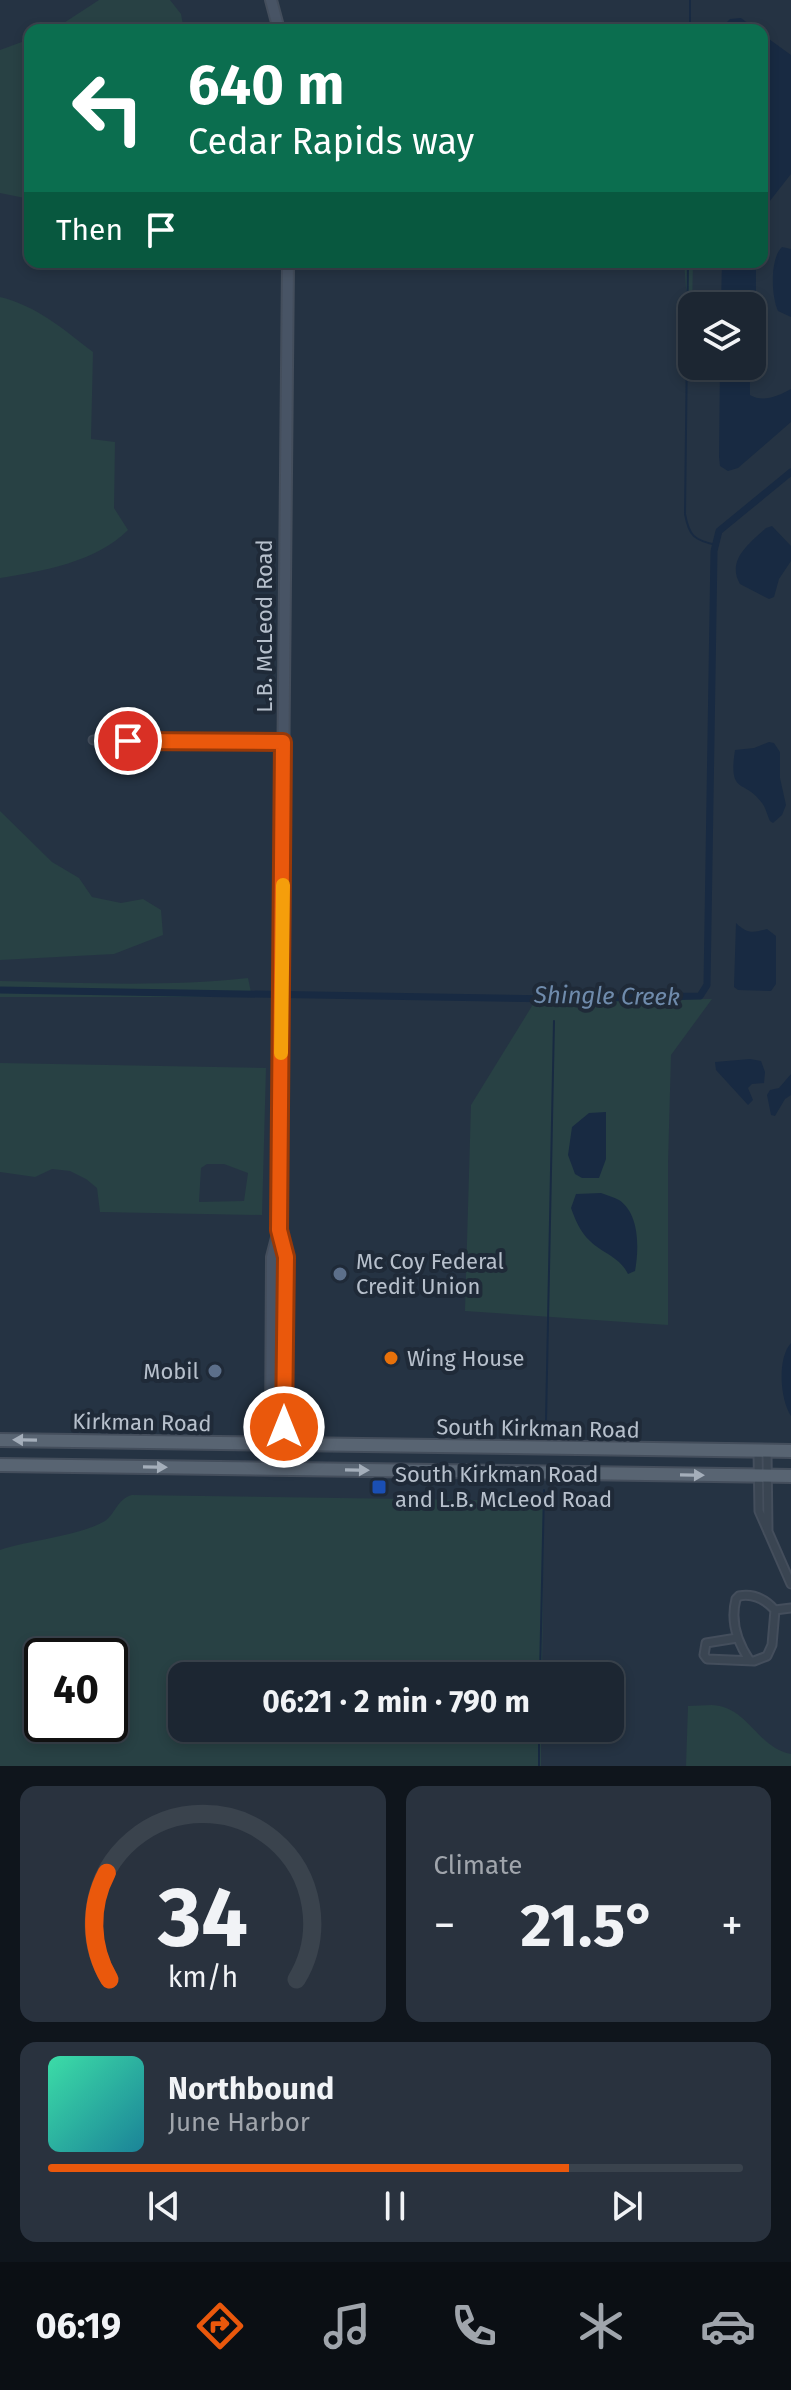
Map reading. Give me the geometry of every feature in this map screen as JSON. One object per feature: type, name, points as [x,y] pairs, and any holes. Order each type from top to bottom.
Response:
[{"type":"main road","name":"Kirkman Road","points":[[0,1440],[277,1444]]},
{"type":"main road","name":"South Kirkman Road","points":[[277,1444],[791,1451]]},
{"type":"main road","name":"Kirkman Road","points":[[0,1465],[279,1469]]},
{"type":"main road","name":"South Kirkman Road","points":[[279,1469],[791,1476]]},
{"type":"street","points":[[275,1],[278,24]]},
{"type":"street","name":"L.B. McLeod Road","points":[[279,1469],[277,1444],[286,1257],[279,1230],[288,268]]},
{"type":"street","points":[[93,740],[283,742]]},
{"type":"street","points":[[763,1451],[764,1476],[759,1511],[791,1584]]},
{"type":"street","points":[[750,1661],[737,1638],[734,1604],[739,1596],[763,1599],[775,1610],[791,1608]]},
{"type":"street","points":[[737,1638],[706,1643],[704,1655],[707,1659],[750,1661],[767,1656],[772,1645],[775,1610]]},
{"type":"green space","points":[[99,0],[170,0],[181,14],[183,24],[62,24]]},
{"type":"green space","points":[[24,41],[24,198],[0,193],[0,50]]},
{"type":"green space","points":[[684,268],[693,268],[692,292],[687,292]]},
{"type":"green space","points":[[0,297],[38,312],[93,352],[91,439],[115,442],[114,508],[128,530],[101,550],[85,557],[51,568],[0,578]]},
{"type":"green space","points":[[0,811],[52,862],[79,878],[92,897],[121,903],[143,899],[161,910],[163,935],[114,954],[0,960]]},
{"type":"green space","points":[[248,978],[252,997],[0,997],[0,981],[155,983]]},
{"type":"green space","points":[[712,999],[671,1055],[668,1325],[465,1311],[471,1105],[536,1000]]},
{"type":"green space","points":[[0,1063],[266,1068],[262,1215],[100,1212],[97,1188],[70,1171],[52,1169],[35,1177],[0,1172]],"holes":[[[207,1164],[224,1164],[248,1173],[244,1201],[199,1202],[201,1168]]]},
{"type":"green space","points":[[132,1495],[544,1501],[542,1662],[168,1662],[168,1742],[541,1742],[541,1766],[0,1766],[0,1550],[94,1526],[109,1518],[120,1503]]},
{"type":"green space","points":[[712,1705],[735,1713],[769,1744],[791,1754],[791,1766],[686,1766],[688,1706]]},
{"type":"water","points":[[741,18],[749,24],[725,24],[730,19]]},
{"type":"water","points":[[768,38],[791,55],[791,174],[768,203]]},
{"type":"water","points":[[782,247],[791,249],[791,317],[778,311],[774,296],[775,260]]},
{"type":"water","points":[[722,268],[756,268],[756,292],[721,292]]},
{"type":"water","points":[[720,380],[750,380],[750,395],[760,398],[770,398],[791,389],[791,422],[738,468],[728,471],[720,466]]},
{"type":"water","points":[[772,526],[791,546],[791,561],[779,579],[774,597],[769,599],[740,584],[736,567],[747,546]]},
{"type":"water","points":[[774,743],[780,752],[780,778],[786,805],[782,815],[773,823],[762,803],[736,780],[733,764],[735,750],[754,748]]},
{"type":"water","points":[[736,923],[747,931],[767,929],[776,936],[776,984],[771,991],[738,990],[734,987]]},
{"type":"water","points":[[761,1061],[765,1072],[764,1083],[752,1084],[748,1088],[753,1100],[748,1105],[716,1070],[715,1062]]},
{"type":"water","points":[[791,1074],[791,1095],[775,1116],[771,1115],[767,1095],[770,1090],[779,1088]]},
{"type":"water","points":[[606,1112],[606,1159],[599,1178],[582,1178],[575,1174],[568,1155],[572,1127],[589,1113]]},
{"type":"water","points":[[601,1193],[626,1206],[634,1223],[637,1243],[635,1271],[628,1274],[620,1263],[586,1237],[571,1208],[576,1194]]},
{"type":"water","points":[[791,1343],[791,1416],[784,1400],[782,1368]]},
{"type":"waterway","points":[[690,0],[690,24]]},
{"type":"waterway","points":[[688,268],[685,514],[694,536],[716,545]]},
{"type":"waterway","name":"Shingle Creek","points":[[0,990],[556,999],[700,996],[707,985],[714,551],[719,531],[791,472]]},
{"type":"waterway","points":[[546,1421],[554,1021]]},
{"type":"waterway","points":[[540,1662],[544,1490]]},
{"type":"waterway","points":[[539,1742],[539,1766]]},
{"type":"slow traffic","points":[[281,1053],[283,885]]},
{"type":"place","name":"Mc Coy Federal Credit Union","points":[[340,1274]]},
{"type":"place","name":"Wing House","points":[[391,1358]]},
{"type":"place","name":"Mobil","points":[[215,1371]]},
{"type":"place","name":"South Kirkman Road and L.B. McLeod Road","points":[[379,1487]]},
{"type":"route","points":[[128,741],[283,742],[279,1230],[286,1257],[284,1427]]}]
